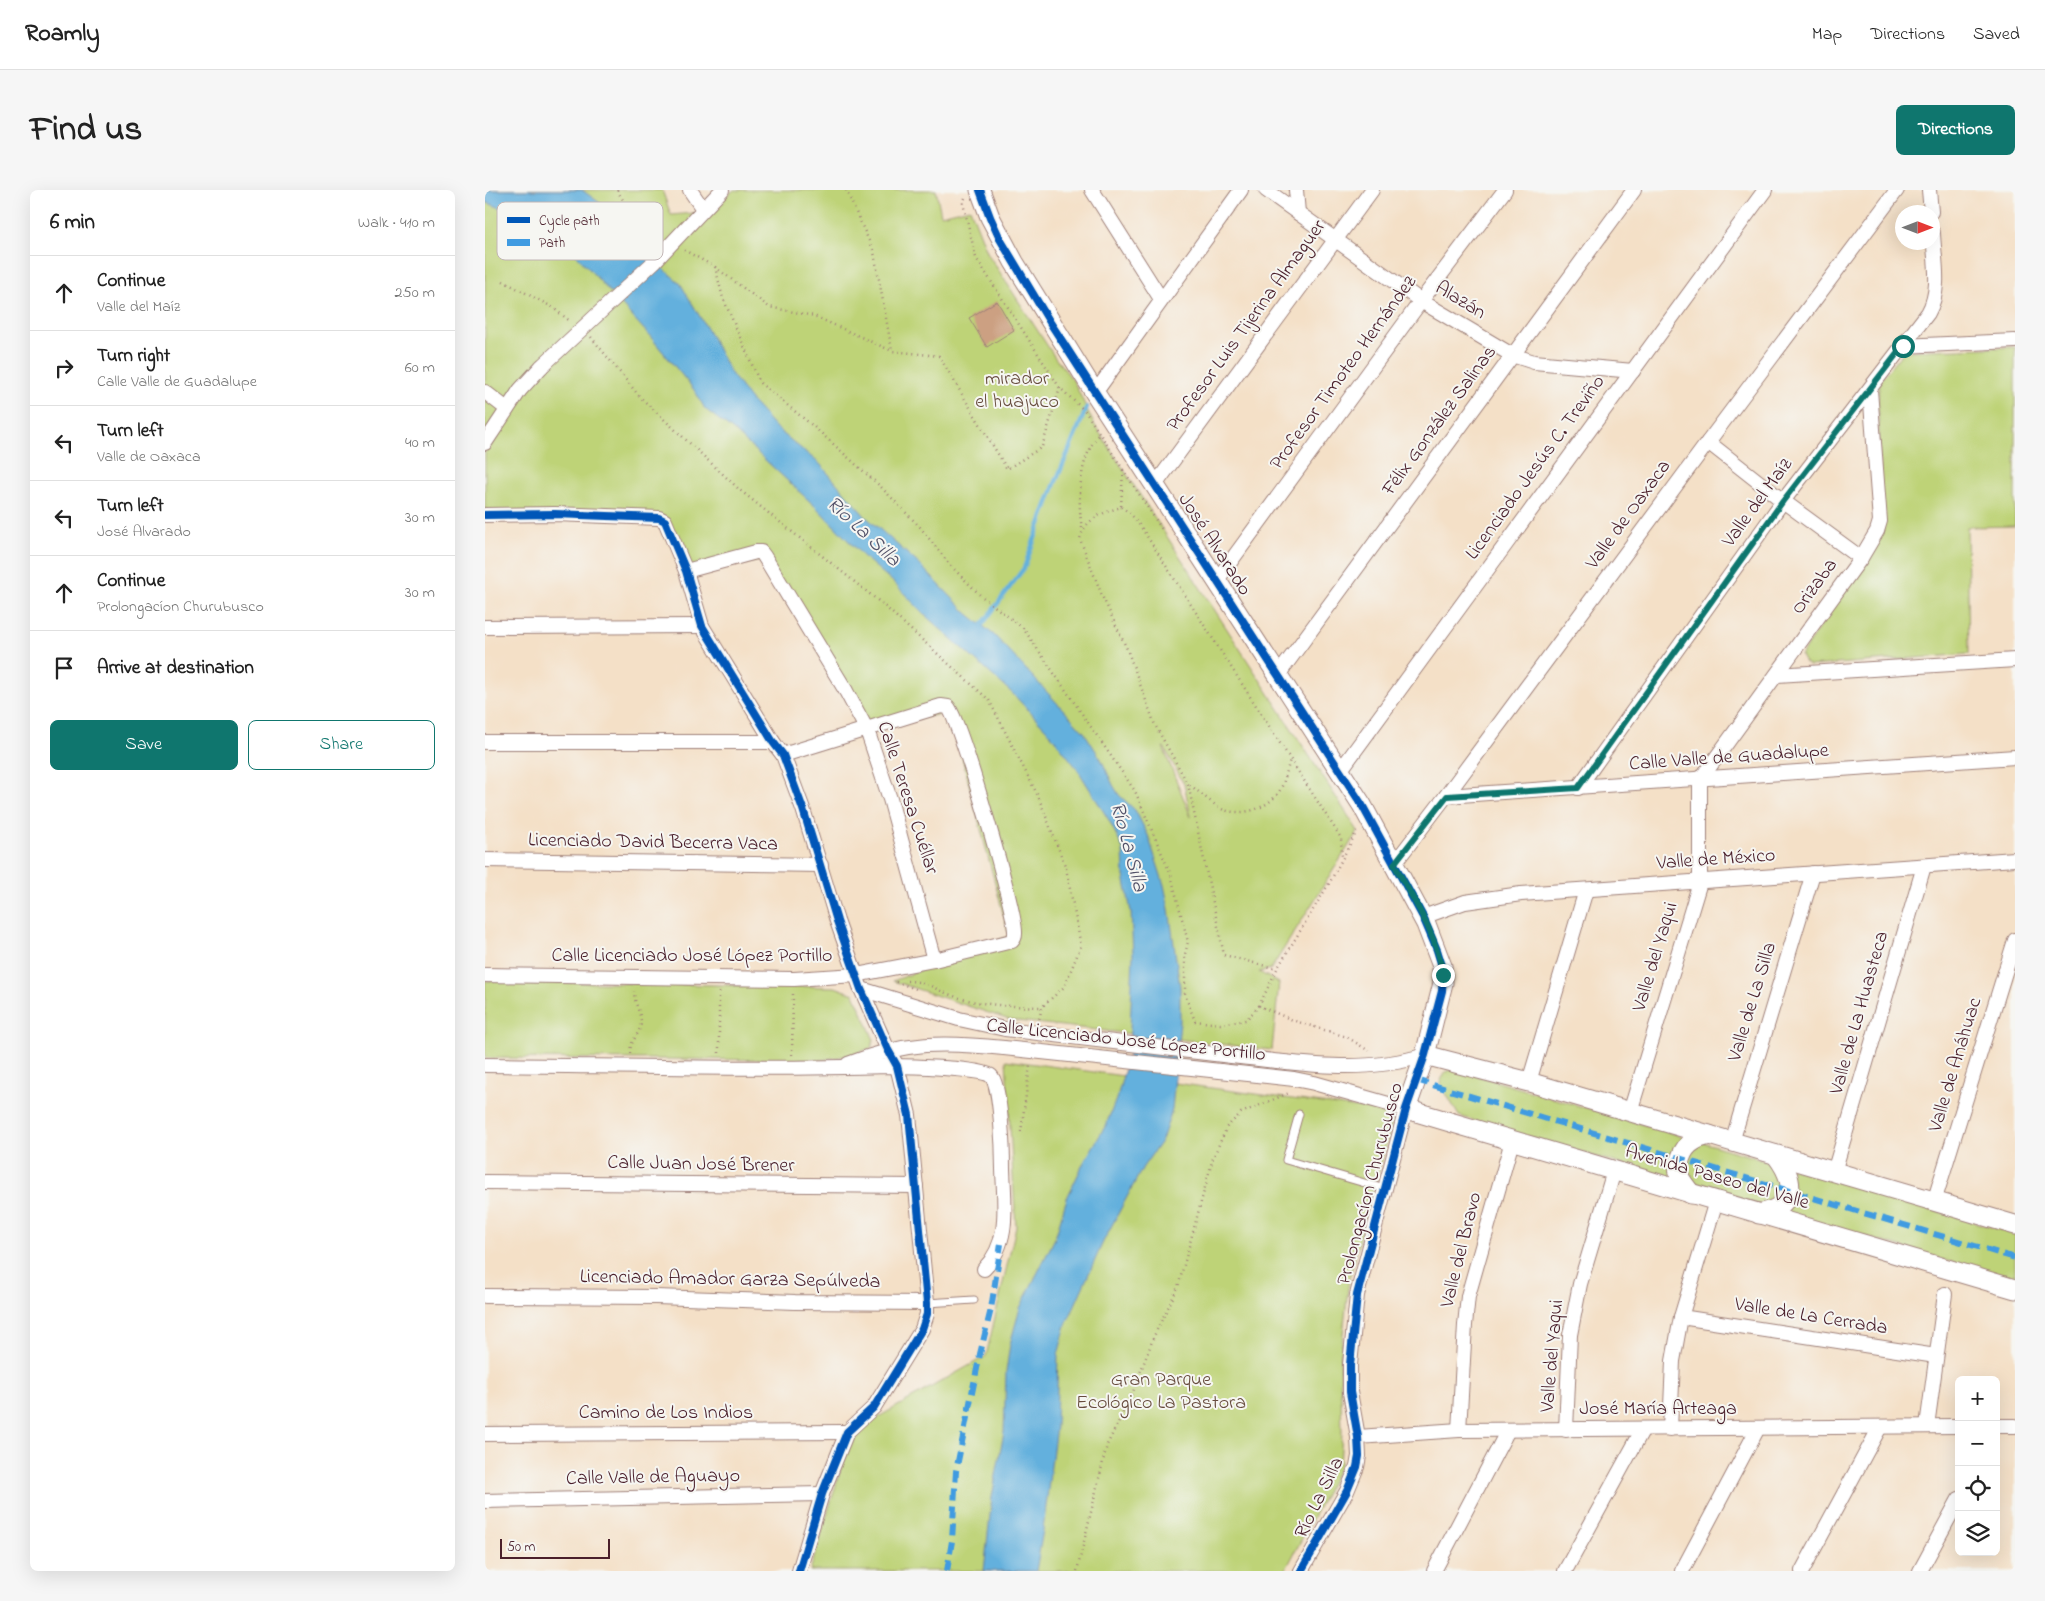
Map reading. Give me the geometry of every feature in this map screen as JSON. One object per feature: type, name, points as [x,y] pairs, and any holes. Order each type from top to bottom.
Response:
[{"type":"street","points":[[690,190],[703,209]]},
{"type":"street","points":[[663,252],[723,190]]},
{"type":"street","points":[[1092,190],[1161,299]]},
{"type":"street","points":[[1095,393],[1241,190]]},
{"type":"street","name":"Alazán","points":[[1266,190],[1421,301],[1512,355],[1534,362],[1633,371]]},
{"type":"street","points":[[1296,190],[1299,213]]},
{"type":"street","name":"Profesor Luis Tijerina Almaguer","points":[[1155,485],[1372,190]]},
{"type":"street","name":"Profesor Timoteo Hernández","points":[[1217,580],[1421,301],[1505,190]]},
{"type":"street","name":"Félix González Salinas","points":[[1278,675],[1634,190]]},
{"type":"street","name":"Licenciado Jesús C. Treviño","points":[[1340,770],[1765,190]]},
{"type":"street","name":"Valle de Oaxaca","points":[[1394,864],[1447,796],[1708,442],[1897,190]]},
{"type":"street","points":[[1929,190],[1930,205]]},
{"type":"street","name":"José Alvarado","points":[[973,193],[990,217],[1014,262],[1095,393],[1362,805],[1423,917]]},
{"type":"street","name":"Valle del Maíz","points":[[1578,788],[1783,501],[1928,313],[1935,300],[1934,250]]},
{"type":"street","points":[[485,443],[520,390],[542,366],[656,260]]},
{"type":"street","points":[[1903,346],[2015,341]]},
{"type":"street","name":"Orizaba","points":[[1700,780],[1861,558],[1877,531],[1879,521],[1870,390]]},
{"type":"street","points":[[485,392],[507,409]]},
{"type":"street","points":[[1708,442],[1783,501],[1861,558]]},
{"type":"street","points":[[485,515],[555,514],[662,518],[665,521],[686,571],[702,626],[773,742],[783,755],[803,809],[837,921],[858,982],[897,1066],[909,1115],[927,1314],[922,1329],[874,1407],[847,1432],[822,1494],[799,1571]]},
{"type":"street","name":"Calle Teresa Cuéllar","points":[[686,571],[761,552],[793,601],[867,730],[890,799],[934,960]]},
{"type":"street","points":[[485,627],[702,626]]},
{"type":"street","points":[[1777,675],[2015,660]]},
{"type":"street","name":"Calle Licenciado José López Portillo","points":[[858,982],[934,960],[1009,943],[1014,939],[1014,926],[1005,884],[953,711],[949,706],[941,706],[867,730]]},
{"type":"street","points":[[783,755],[867,730]]},
{"type":"street","points":[[485,742],[773,742]]},
{"type":"street","name":"Calle Valle de Guadalupe","points":[[1447,796],[2015,757]]},
{"type":"street","name":"Valle del Yaqui","points":[[1630,1112],[1700,882],[1700,780]]},
{"type":"street","name":"Licenciado David Becerra Vaca","points":[[485,860],[821,865]]},
{"type":"street","name":"Valle de México","points":[[1423,917],[1465,902],[1521,894],[2015,860]]},
{"type":"street","name":"Valle de La Huasteca","points":[[1834,1172],[1924,866]]},
{"type":"street","name":"Valle de La Silla","points":[[1731,1142],[1813,874]]},
{"type":"street","points":[[1529,1082],[1586,890]]},
{"type":"street","name":"Prolongacíon Churubusco","points":[[1358,1437],[1350,1392],[1357,1295],[1406,1109],[1425,1055],[1442,991],[1443,975],[1437,950],[1423,917]]},
{"type":"street","name":"Valle de Anáhuac","points":[[1935,1202],[2015,940]]},
{"type":"street","name":"Calle Licenciado José López Portillo","points":[[485,975],[794,979],[858,982],[959,1019],[1005,1029],[1301,1064],[1339,1066],[1397,1063],[1425,1055]]},
{"type":"street","name":"Calle Licenciado José López Portillo","points":[[841,1067],[888,1050],[933,1044],[1004,1048],[1294,1079],[1406,1109]]},
{"type":"street","name":"Avenida Paseo del Valle","points":[[1425,1055],[1529,1082],[2015,1225]]},
{"type":"street","name":"Calle Licenciado José López Portillo","points":[[485,1065],[897,1066]]},
{"type":"street","points":[[897,1066],[981,1072],[991,1076],[995,1082],[1003,1154],[1005,1227],[994,1260],[984,1269]]},
{"type":"street","name":"Avenida Paseo del Valle","points":[[1406,1109],[2015,1289]]},
{"type":"street","points":[[1691,1194],[1681,1180],[1679,1173],[1680,1159],[1687,1146],[1693,1141],[1709,1135]]},
{"type":"street","name":"Valle del Bravo","points":[[1459,1430],[1465,1325],[1469,1296],[1512,1141]]},
{"type":"street","points":[[1759,1214],[1777,1208],[1788,1192],[1789,1176],[1787,1169],[1776,1155]]},
{"type":"street","name":"Valle del Yaqui","points":[[1566,1430],[1570,1335],[1580,1284],[1614,1171]]},
{"type":"street","name":"Calle Juan José Brener","points":[[485,1182],[916,1186]]},
{"type":"street","points":[[1670,1429],[1673,1361],[1681,1317],[1716,1201]]},
{"type":"street","points":[[1927,1426],[1945,1294]]},
{"type":"street","name":"Licenciado Amador Garza Sepúlveda","points":[[485,1296],[656,1297],[795,1302],[927,1303]]},
{"type":"street","name":"Valle de La Cerrada","points":[[1681,1317],[1936,1356]]},
{"type":"street","name":"José María Arteaga","points":[[1358,1437],[1459,1430],[1955,1426]]},
{"type":"street","points":[[2000,1427],[2015,1426]]},
{"type":"street","points":[[1802,1571],[1880,1427]]},
{"type":"street","points":[[1682,1571],[1758,1428]]},
{"type":"street","points":[[1565,1571],[1643,1429]]},
{"type":"street","points":[[1434,1571],[1508,1430]]},
{"type":"street","name":"Camino de Los Indios","points":[[485,1434],[847,1432]]},
{"type":"street","name":"Río La Silla","points":[[1301,1571],[1353,1478],[1359,1456],[1358,1437]]},
{"type":"street","name":"Calle Valle de Aguayo","points":[[485,1501],[822,1494]]},
{"type":"street","points":[[1920,1571],[1955,1506]]},
{"type":"lane","points":[[1299,1114],[1287,1160],[1386,1189]]},
{"type":"lane","name":"Licenciado Amador Garza Sepúlveda","points":[[927,1303],[974,1300]]},
{"type":"path","points":[[617,190],[625,202]]},
{"type":"path","points":[[846,190],[874,252],[892,351]]},
{"type":"path","points":[[973,193],[963,203],[975,258],[1060,388],[1076,401],[1099,433],[1165,535]]},
{"type":"path","points":[[682,249],[715,267],[769,307],[814,316],[892,351],[939,356],[1007,470],[1043,447],[1060,388]]},
{"type":"path","points":[[715,267],[723,298],[760,383],[813,426],[879,486],[920,527],[950,565],[980,595],[1023,628],[1135,791],[1171,874],[1188,942],[1185,954],[1185,994],[1195,1021],[1219,1024],[1246,1020],[1259,1006],[1277,969],[1358,831]]},
{"type":"path","points":[[503,281],[552,307],[572,322]]},
{"type":"path","points":[[585,333],[592,338],[641,397],[741,491],[881,603],[989,700],[1038,796],[1066,868],[1081,946],[1064,987],[1041,1007]]},
{"type":"path","points":[[1099,433],[1088,452],[1083,475],[1080,515],[1082,528],[1080,538],[1103,598],[1127,648],[1155,725],[1188,784],[1224,955],[1277,969]]},
{"type":"path","points":[[1121,507],[1123,470]]},
{"type":"path","points":[[1082,528],[1104,513],[1121,507]]},
{"type":"path","points":[[1121,507],[1130,513],[1141,527],[1341,838],[1342,860]]},
{"type":"path","points":[[1188,784],[1223,810],[1243,813],[1262,807],[1278,792],[1287,775],[1290,758]]},
{"type":"path","points":[[630,1066],[630,1047],[641,1025],[641,1016],[634,1002],[634,977]]},
{"type":"path","points":[[719,978],[719,1066]]},
{"type":"path","points":[[792,1059],[794,979]]},
{"type":"path","points":[[1259,1006],[1295,1021],[1347,1037],[1373,1053]]},
{"type":"path","points":[[1077,1571],[1107,1445],[1133,1392],[1154,1336],[1178,1287],[1217,1150],[1227,1127],[1241,1112],[1290,1092]]},
{"type":"green space","name":"mirador el huajuco","points":[[485,190],[662,190],[671,215],[706,212],[734,190],[936,190],[941,215],[970,208],[988,254],[1056,359],[1073,380],[1094,424],[1358,831],[1271,969],[1259,972],[1279,983],[1272,1050],[1010,1020],[893,981],[1009,936],[950,712],[867,730],[766,560],[691,571],[661,520],[485,516]],"holes":[[[1163,747],[1184,784],[1191,817]]]},
{"type":"green space","points":[[2015,347],[2015,526],[1967,527],[1969,654],[1810,666],[1805,663],[1801,656],[1803,652],[1882,531],[1878,402],[1880,380],[1904,351]]},
{"type":"green space","points":[[485,981],[835,987],[854,994],[874,1040],[871,1048],[851,1055],[821,1060],[485,1058]]},
{"type":"green space","name":"Gran Parque Ecológico La Pastora","points":[[1006,1060],[1395,1113],[1349,1279],[1340,1362],[1342,1432],[1340,1466],[1285,1571],[810,1571],[852,1432],[986,1356],[1016,1227]]},
{"type":"green space","points":[[1454,1069],[2015,1234],[2015,1281],[1459,1116],[1441,1085],[1441,1080],[1446,1072]]},
{"type":"water","points":[[485,190],[582,190],[598,202],[497,202],[497,206],[485,202]]},
{"type":"water","points":[[581,260],[653,260],[680,283],[730,372],[753,403],[776,428],[820,464],[865,516],[920,565],[967,613],[994,635],[1084,732],[1101,759],[1119,795],[1135,810],[1148,835],[1164,885],[1180,987],[1180,1022],[1172,1110],[1162,1140],[1143,1167],[1103,1242],[1066,1325],[1058,1355],[1056,1426],[1036,1571],[984,1571],[992,1497],[1004,1432],[1006,1372],[1010,1344],[1020,1308],[1055,1238],[1067,1198],[1084,1162],[1106,1125],[1118,1094],[1129,1054],[1133,955],[1131,912],[1124,876],[1123,849],[1110,822],[1076,767],[1047,730],[1012,693],[927,617],[892,581],[864,557],[818,509],[735,432],[705,409],[695,391],[649,335]]},
{"type":"building","points":[[997,301],[1014,330],[987,347],[969,318]]},
{"type":"waterway","points":[[979,629],[1024,568],[1054,486],[1087,407]]},
{"type":"marked path","points":[[1416,1080],[2015,1258]]},
{"type":"marked path","points":[[947,1571],[952,1541],[956,1471],[991,1309],[1001,1244]]},
{"type":"cycle path","points":[[980,190],[1000,239],[1051,324],[1362,805],[1423,917],[1442,966],[1442,991],[1425,1055],[1406,1109],[1357,1295],[1350,1365],[1350,1392],[1358,1437],[1359,1456],[1357,1467],[1347,1491],[1301,1571]]},
{"type":"cycle path","points":[[485,515],[555,514],[659,518],[665,521],[686,571],[702,626],[773,742],[783,755],[803,809],[837,921],[861,989],[897,1066],[909,1115],[927,1314],[922,1329],[874,1407],[847,1432],[822,1494],[799,1571]]},
{"type":"route","points":[[1443,975],[1437,950],[1427,924],[1394,864],[1447,796],[1578,788],[1783,501],[1903,346]]}]
